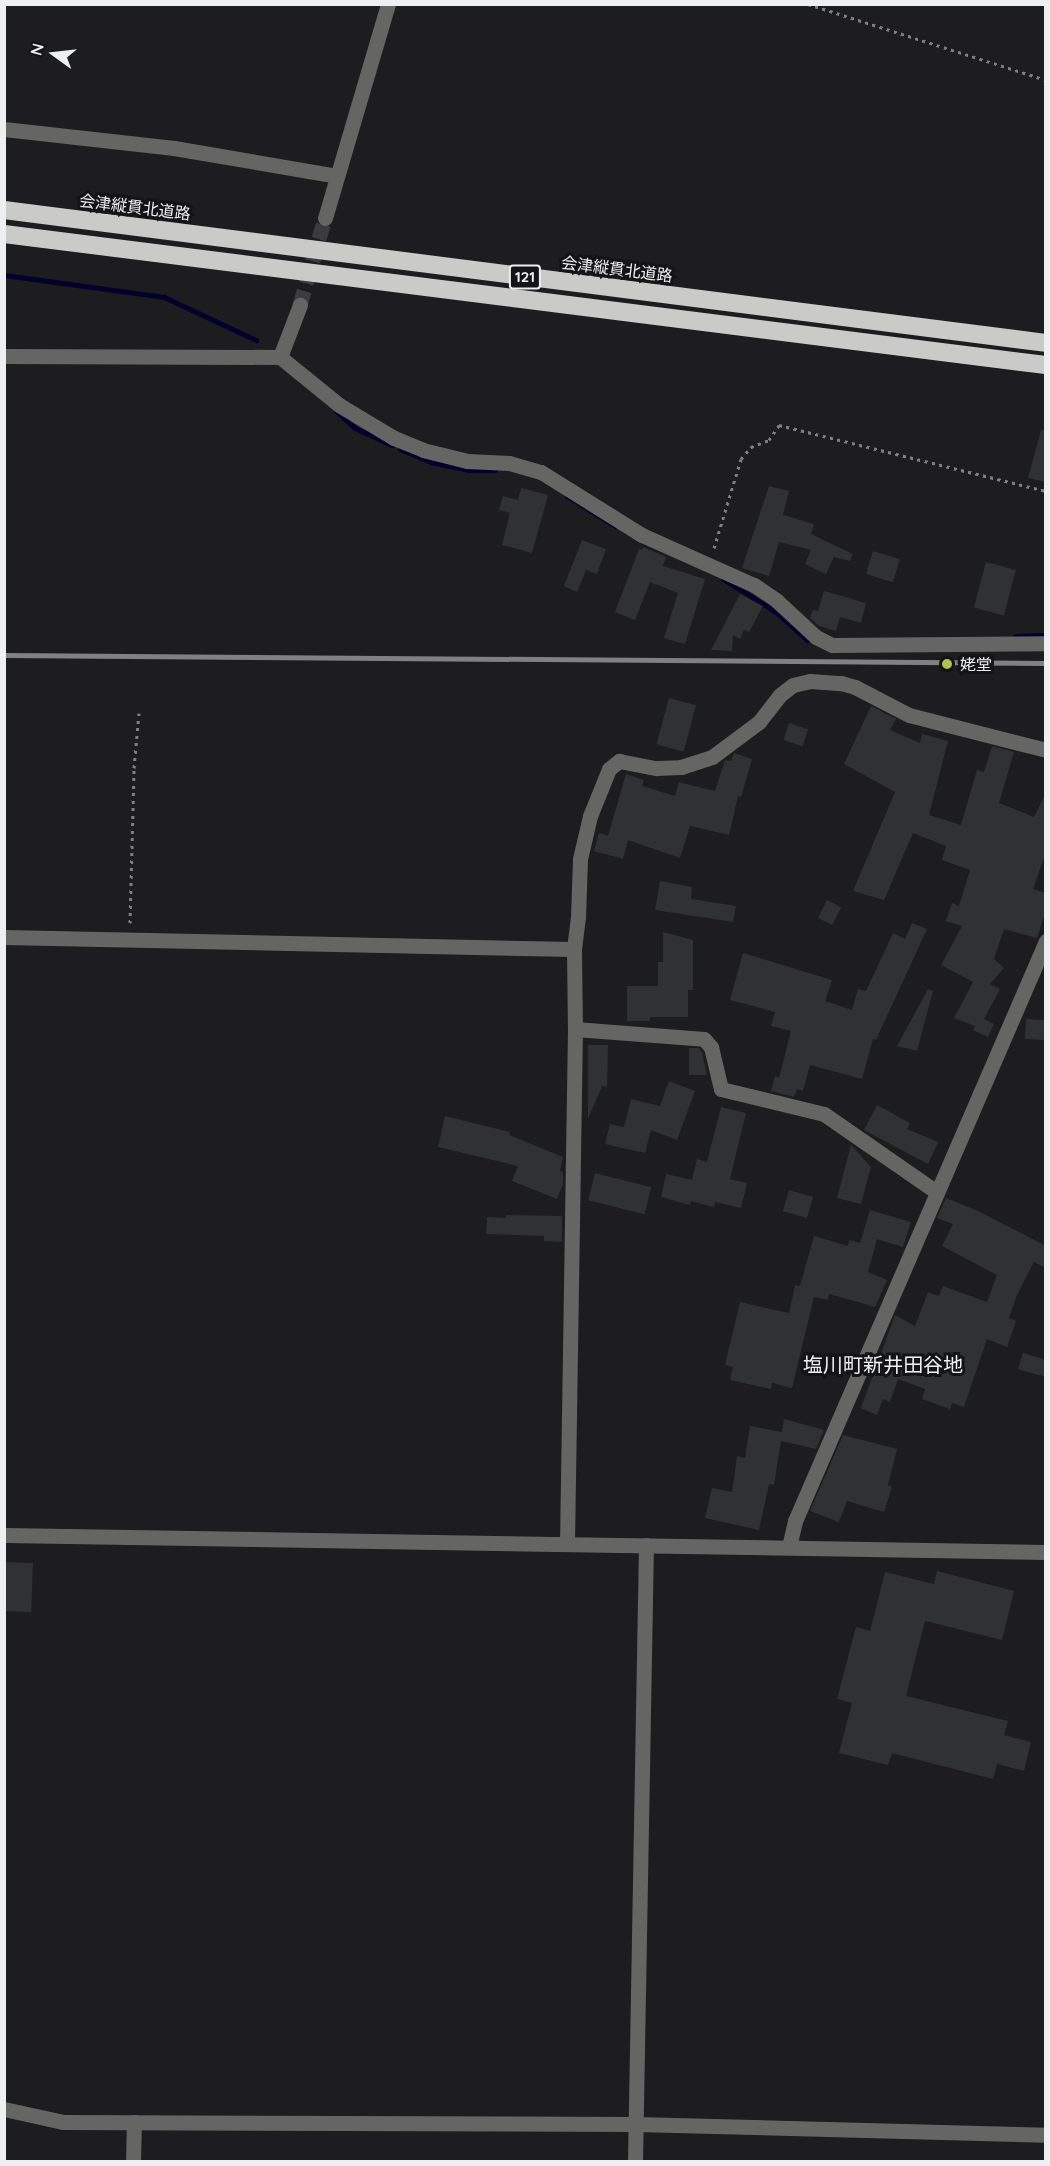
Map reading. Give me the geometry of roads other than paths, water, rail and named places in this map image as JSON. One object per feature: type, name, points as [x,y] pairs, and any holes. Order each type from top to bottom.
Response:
[{"type":"highway","name":"会津縦貫北道路","points":[[4,210],[1046,344]]},
{"type":"highway","name":"121","points":[[4,234],[1046,365]]},
{"type":"street","points":[[325,218],[388,4]]},
{"type":"street","points":[[4,129],[174,148],[337,176]]},
{"type":"street","points":[[280,357],[300,305]]},
{"type":"street","points":[[4,356],[280,357],[339,405],[394,438],[423,450],[467,461],[509,463],[541,472],[560,481],[642,535],[754,585],[794,616],[816,637],[832,645],[1046,643]]},
{"type":"street","points":[[567,1543],[575,1029],[574,949],[578,917],[580,859],[590,816],[609,769],[619,761],[656,768],[681,767],[712,757],[759,722],[780,695],[793,685],[810,681],[841,683],[855,687],[909,715],[1046,750]]},
{"type":"street","points":[[4,938],[574,949]]},
{"type":"street","points":[[789,1547],[795,1521],[935,1191],[1046,941]]},
{"type":"street","points":[[575,1029],[704,1039],[711,1047],[721,1089],[824,1114],[935,1191]]},
{"type":"street","points":[[4,1535],[1046,1552]]},
{"type":"street","points":[[635,2162],[646,1545]]},
{"type":"street","points":[[4,2109],[63,2122],[635,2124],[1046,2135]]},
{"type":"street","points":[[133,2162],[134,2122]]},
{"type":"waterway","points":[[4,275],[164,297],[256,340]]},
{"type":"waterway","points":[[336,411],[355,428],[392,445]]},
{"type":"waterway","points":[[400,449],[431,462],[470,470],[495,470]]},
{"type":"waterway","points":[[567,496],[615,526]]},
{"type":"waterway","points":[[723,579],[776,612],[807,640]]},
{"type":"waterway","points":[[1015,636],[1046,635]]},
{"type":"tunnel","points":[[300,305],[325,218]]},
{"type":"railway","points":[[4,655],[1046,663]]},
{"type":"place","name":"姥堂","points":[[947,664]]},
{"type":"district","name":"塩川町新井田谷地","points":[[883,1364]]}]
